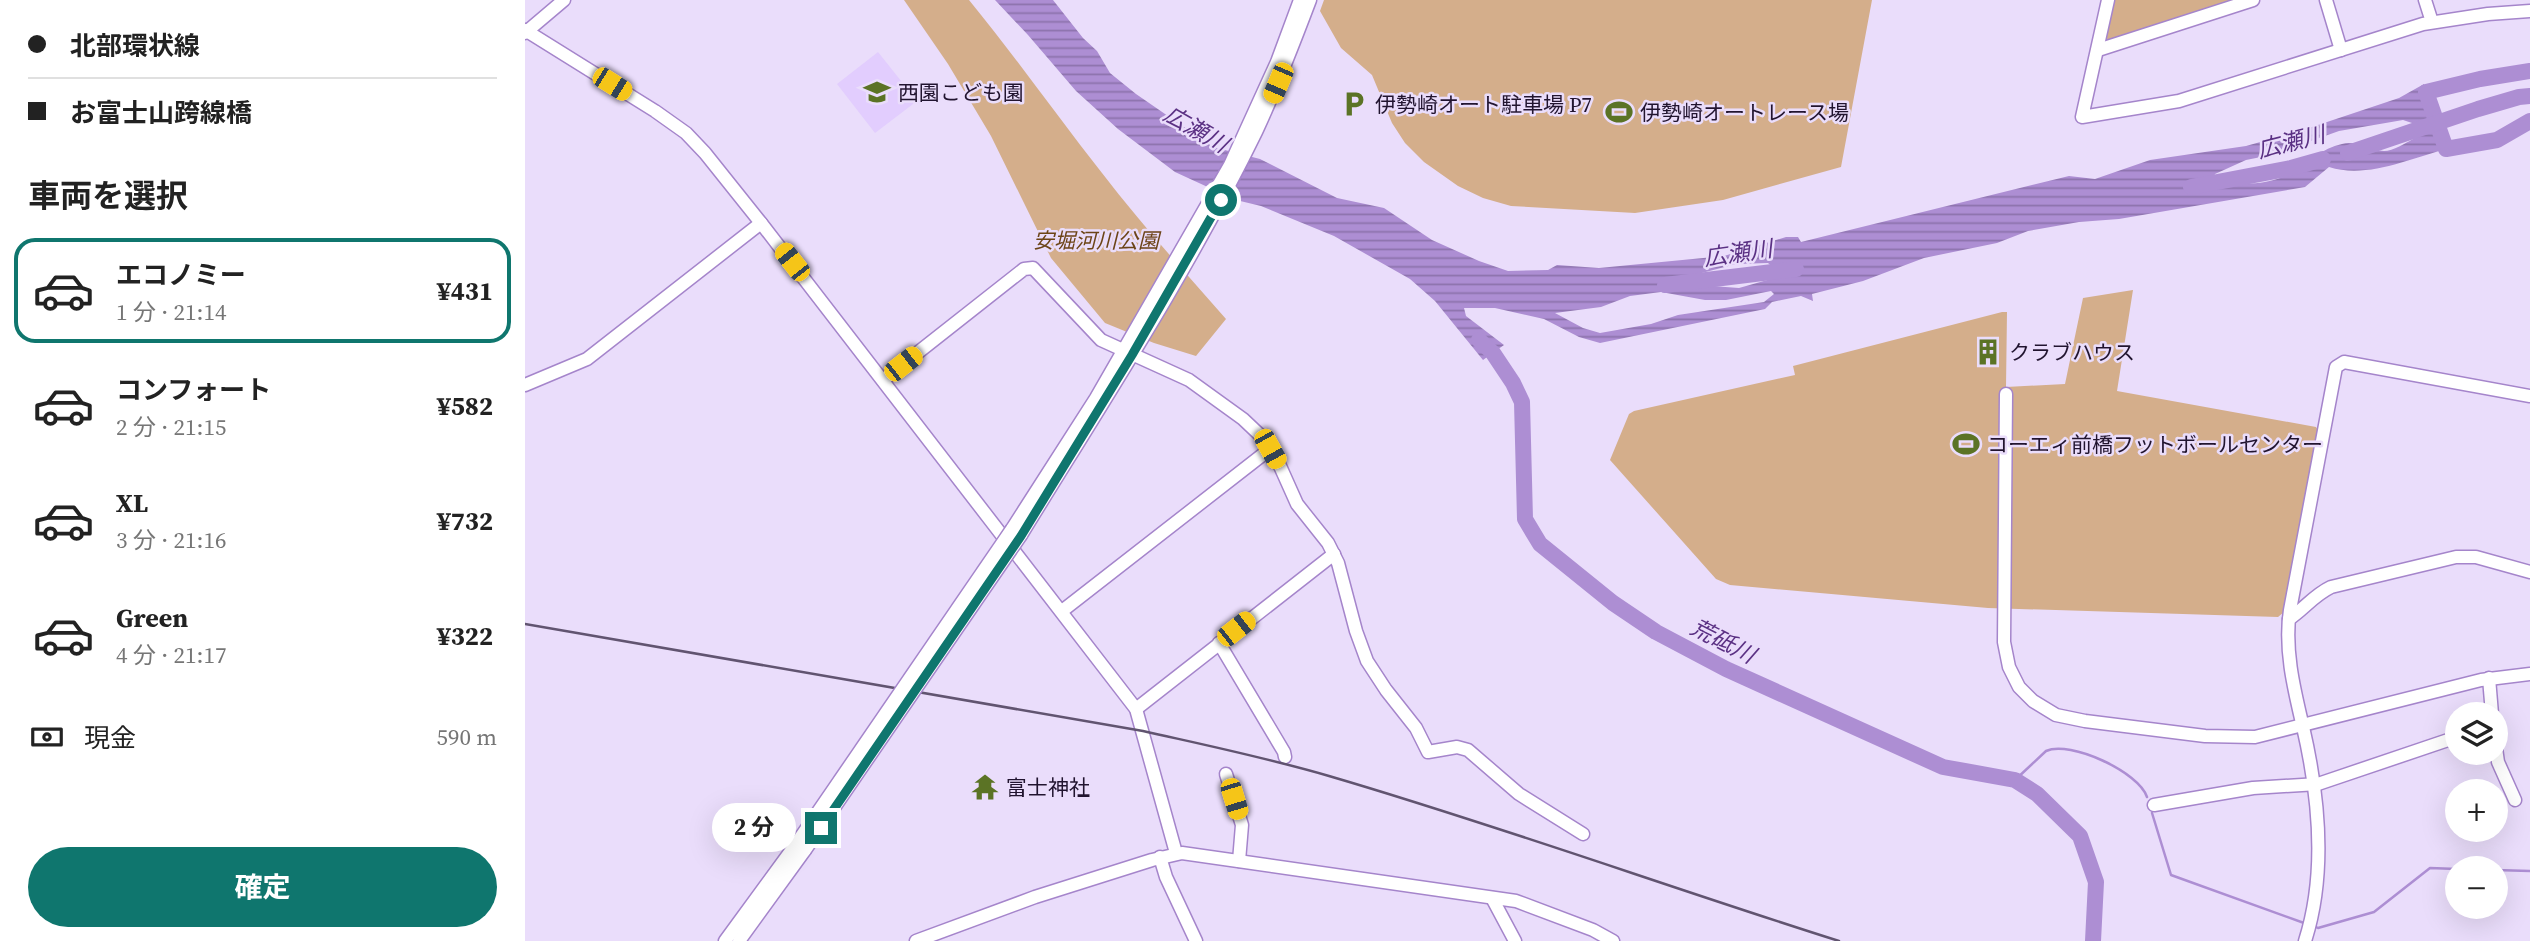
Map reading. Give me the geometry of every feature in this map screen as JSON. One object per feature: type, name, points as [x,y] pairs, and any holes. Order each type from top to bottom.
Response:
[{"type":"street","points":[[563,0],[525,31],[644,104],[686,133],[705,153],[1136,709],[1175,853]]},
{"type":"street","points":[[1130,348],[1230,165],[1264,92],[1300,0]]},
{"type":"street","points":[[2108,0],[2082,117],[2179,101],[2432,22],[2530,11]]},
{"type":"street","points":[[2098,50],[2253,0]]},
{"type":"street","points":[[2326,0],[2341,50]]},
{"type":"street","points":[[2425,0],[2432,22]]},
{"type":"street","points":[[739,941],[1017,532],[1215,211],[1255,134],[1314,2]]},
{"type":"street","points":[[525,385],[587,359],[761,223]]},
{"type":"street","points":[[883,380],[1028,267],[1033,268],[1093,334],[1130,348],[1168,369],[1214,397],[1254,429],[1270,449],[1297,504],[1334,554],[1367,660],[1386,690],[1416,728],[1428,752],[1457,747],[1468,750],[1527,799],[1583,834]]},
{"type":"street","points":[[2305,941],[2314,909],[2318,837],[2313,784],[2287,639],[2335,370],[2338,364],[2344,362],[2530,396]]},
{"type":"street","points":[[2006,394],[2004,642],[2009,667],[2025,694],[2042,708],[2066,718],[2205,736],[2255,737],[2489,678],[2530,674]]},
{"type":"street","points":[[1062,611],[1270,449]]},
{"type":"street","points":[[1136,709],[1334,554]]},
{"type":"street","points":[[2289,619],[2306,608],[2317,594],[2331,587],[2456,557],[2476,557],[2530,572]]},
{"type":"street","points":[[1219,643],[1285,757]]},
{"type":"street","points":[[2489,678],[2491,702]]},
{"type":"street","points":[[2154,805],[2253,788],[2313,784],[2351,774],[2445,741]]},
{"type":"street","points":[[2499,765],[2515,800]]},
{"type":"street","points":[[1226,774],[1242,825],[1239,861]]},
{"type":"street","points":[[725,941],[801,847]]},
{"type":"street","points":[[916,941],[1007,907],[1175,853],[1516,901],[1593,929],[1613,941]]},
{"type":"street","points":[[1160,857],[1166,877],[1196,941]]},
{"type":"street","points":[[1492,898],[1515,941]]},
{"type":"shaded area","name":"西園こども園","points":[[878,52],[917,101],[875,133],[837,84]]},
{"type":"green space","name":"安堀河川公園","points":[[904,0],[969,0],[1117,192],[1226,319],[1196,356],[1105,323],[1051,258],[991,136],[948,64]]},
{"type":"green space","name":"伊勢崎オートレース場","points":[[1324,0],[1872,0],[1841,167],[1723,200],[1635,213],[1511,206],[1483,198],[1458,186],[1424,162],[1405,143],[1392,123],[1372,75],[1341,48],[1320,11]]},
{"type":"green space","points":[[2112,0],[2236,0],[2109,40],[2104,37]]},
{"type":"green space","name":"コーエィ前橋フットボールセンター","points":[[2133,290],[2117,391],[2316,427],[2319,432],[2284,612],[2278,617],[1988,608],[1730,585],[1716,579],[1610,460],[1629,414],[1634,411],[1795,375],[1793,366],[2002,312],[2007,312],[2006,387],[2065,384],[2083,298]]},
{"type":"water","points":[[995,0],[1053,0],[1083,38],[1097,51],[1110,73],[1213,147],[1260,159],[1337,198],[1384,208],[1432,240],[1508,271],[1548,270],[1557,265],[1599,268],[1724,256],[1786,237],[1798,237],[1801,242],[2069,176],[2095,179],[2150,160],[2246,146],[2399,98],[2424,84],[2446,149],[2373,169],[2358,171],[2329,167],[2305,187],[2119,219],[2079,222],[2028,231],[1997,243],[1924,258],[1863,281],[1812,294],[1813,301],[1801,296],[1772,302],[1765,309],[1600,343],[1579,337],[1544,319],[1495,308],[1464,308],[1466,316],[1504,345],[1483,360],[1435,301],[1410,279],[1334,236],[1261,206],[1236,200],[1175,172],[1118,129],[1076,91]],"holes":[[[2403,120],[2415,124],[2413,139],[2391,150],[2379,151],[2347,143],[2328,149],[2291,173],[2272,181],[2252,184],[2212,182],[2215,174],[2246,160],[2271,155],[2339,131]],[[1768,263],[1777,271],[1778,277],[1739,288],[1685,284],[1679,279],[1736,264]],[[1771,291],[1774,294],[1764,302],[1678,315],[1651,324],[1600,333],[1583,328],[1555,313],[1601,307],[1630,296],[1661,292],[1705,300],[1726,300]]]},
{"type":"waterway","points":[[2530,71],[2426,92],[2446,149],[2497,140],[2530,121]]},
{"type":"waterway","name":"広瀬川","points":[[2348,153],[2478,109],[2530,96]]},
{"type":"waterway","name":"広瀬川","points":[[2191,187],[2291,168],[2323,159]]},
{"type":"waterway","name":"広瀬川","points":[[1665,285],[1796,269]]},
{"type":"waterway","name":"荒砥川","points":[[1479,340],[1493,353],[1522,402],[1525,519],[1540,544],[1613,603],[1656,632],[1726,669],[1943,767],[2015,780],[2037,794],[2080,836],[2096,882],[2093,941]]},
{"type":"waterway","points":[[2015,780],[2046,751],[2071,750],[2103,760],[2118,769],[2141,787],[2147,797]]},
{"type":"waterway","points":[[2152,813],[2171,875],[2304,923]]},
{"type":"waterway","points":[[2314,926],[2318,928],[2374,912],[2430,868],[2445,869]]},
{"type":"waterway","points":[[2508,870],[2530,871]]},
{"type":"railway","points":[[525,624],[1143,731],[1260,758],[1457,815],[1839,941]]},
{"type":"place","name":"西園こども園","points":[[877,92]]},
{"type":"place","name":"伊勢崎オート駐車場 P7","points":[[1354,104]]},
{"type":"place","name":"伊勢崎オートレース場","points":[[1619,112]]},
{"type":"place","name":"クラブハウス","points":[[1988,352]]},
{"type":"place","name":"コーエィ前橋フットボールセンター","points":[[1966,444]]},
{"type":"place","name":"富士神社","points":[[985,787]]},
{"type":"route","points":[[821,828],[1021,536],[1132,355],[1221,200]]}]
